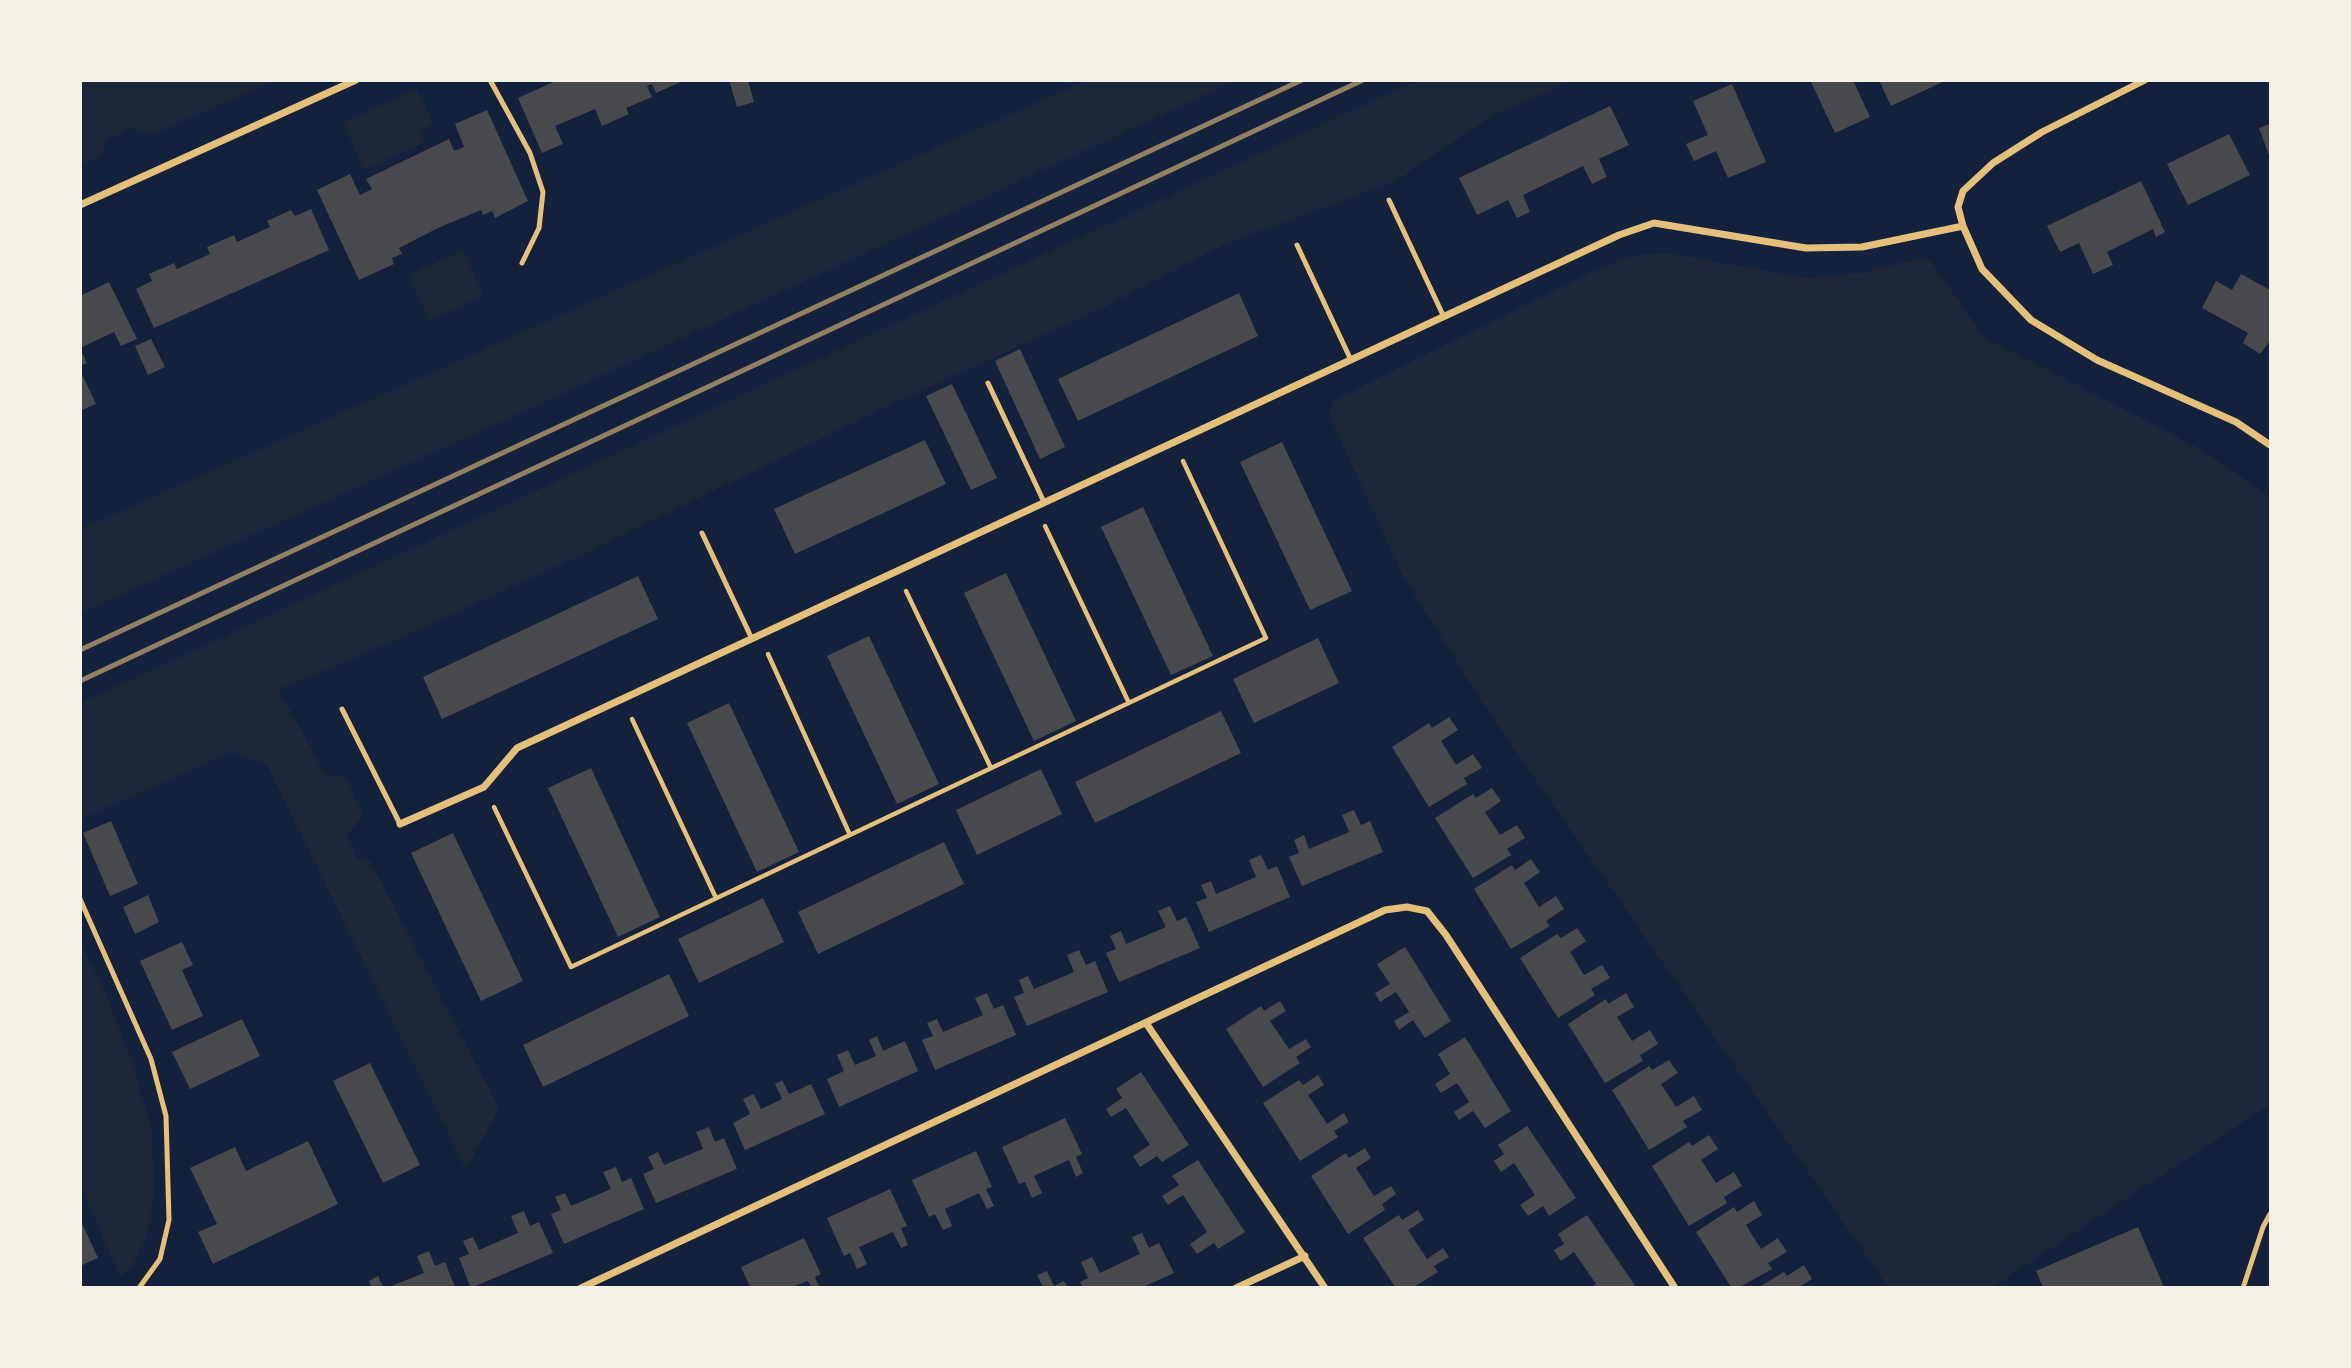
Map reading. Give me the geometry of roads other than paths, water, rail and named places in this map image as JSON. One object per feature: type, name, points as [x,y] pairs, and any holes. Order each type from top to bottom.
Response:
[{"type":"street","points":[[80,205],[356,80]]},
{"type":"street","points":[[2145,80],[2042,132],[1993,163],[1963,191],[1958,208],[1963,226],[1982,269],[2031,320],[2097,360],[2236,422],[2270,445]]},
{"type":"street","points":[[400,824],[484,787],[516,748],[1619,235],[1654,223],[1807,248],[1862,247],[1963,226]]},
{"type":"street","points":[[580,1287],[1385,910],[1407,907],[1427,911],[1446,935],[1675,1287]]},
{"type":"street","points":[[1146,1023],[1325,1287]]},
{"type":"street","points":[[1236,1287],[1305,1256]]},
{"type":"lane","points":[[490,80],[530,153],[543,192],[539,228],[522,263]]},
{"type":"lane","points":[[1389,200],[1443,315]]},
{"type":"lane","points":[[1297,245],[1350,358]]},
{"type":"lane","points":[[988,383],[1044,502]]},
{"type":"lane","points":[[702,533],[756,637]]},
{"type":"lane","points":[[342,709],[400,824]]},
{"type":"lane","points":[[80,899],[151,1059],[166,1116],[169,1220],[160,1259],[139,1287]]},
{"type":"lane","points":[[2243,1287],[2270,1214]]},
{"type":"railway","points":[[80,650],[1302,80]]},
{"type":"railway","points":[[80,681],[1363,80]]}]
